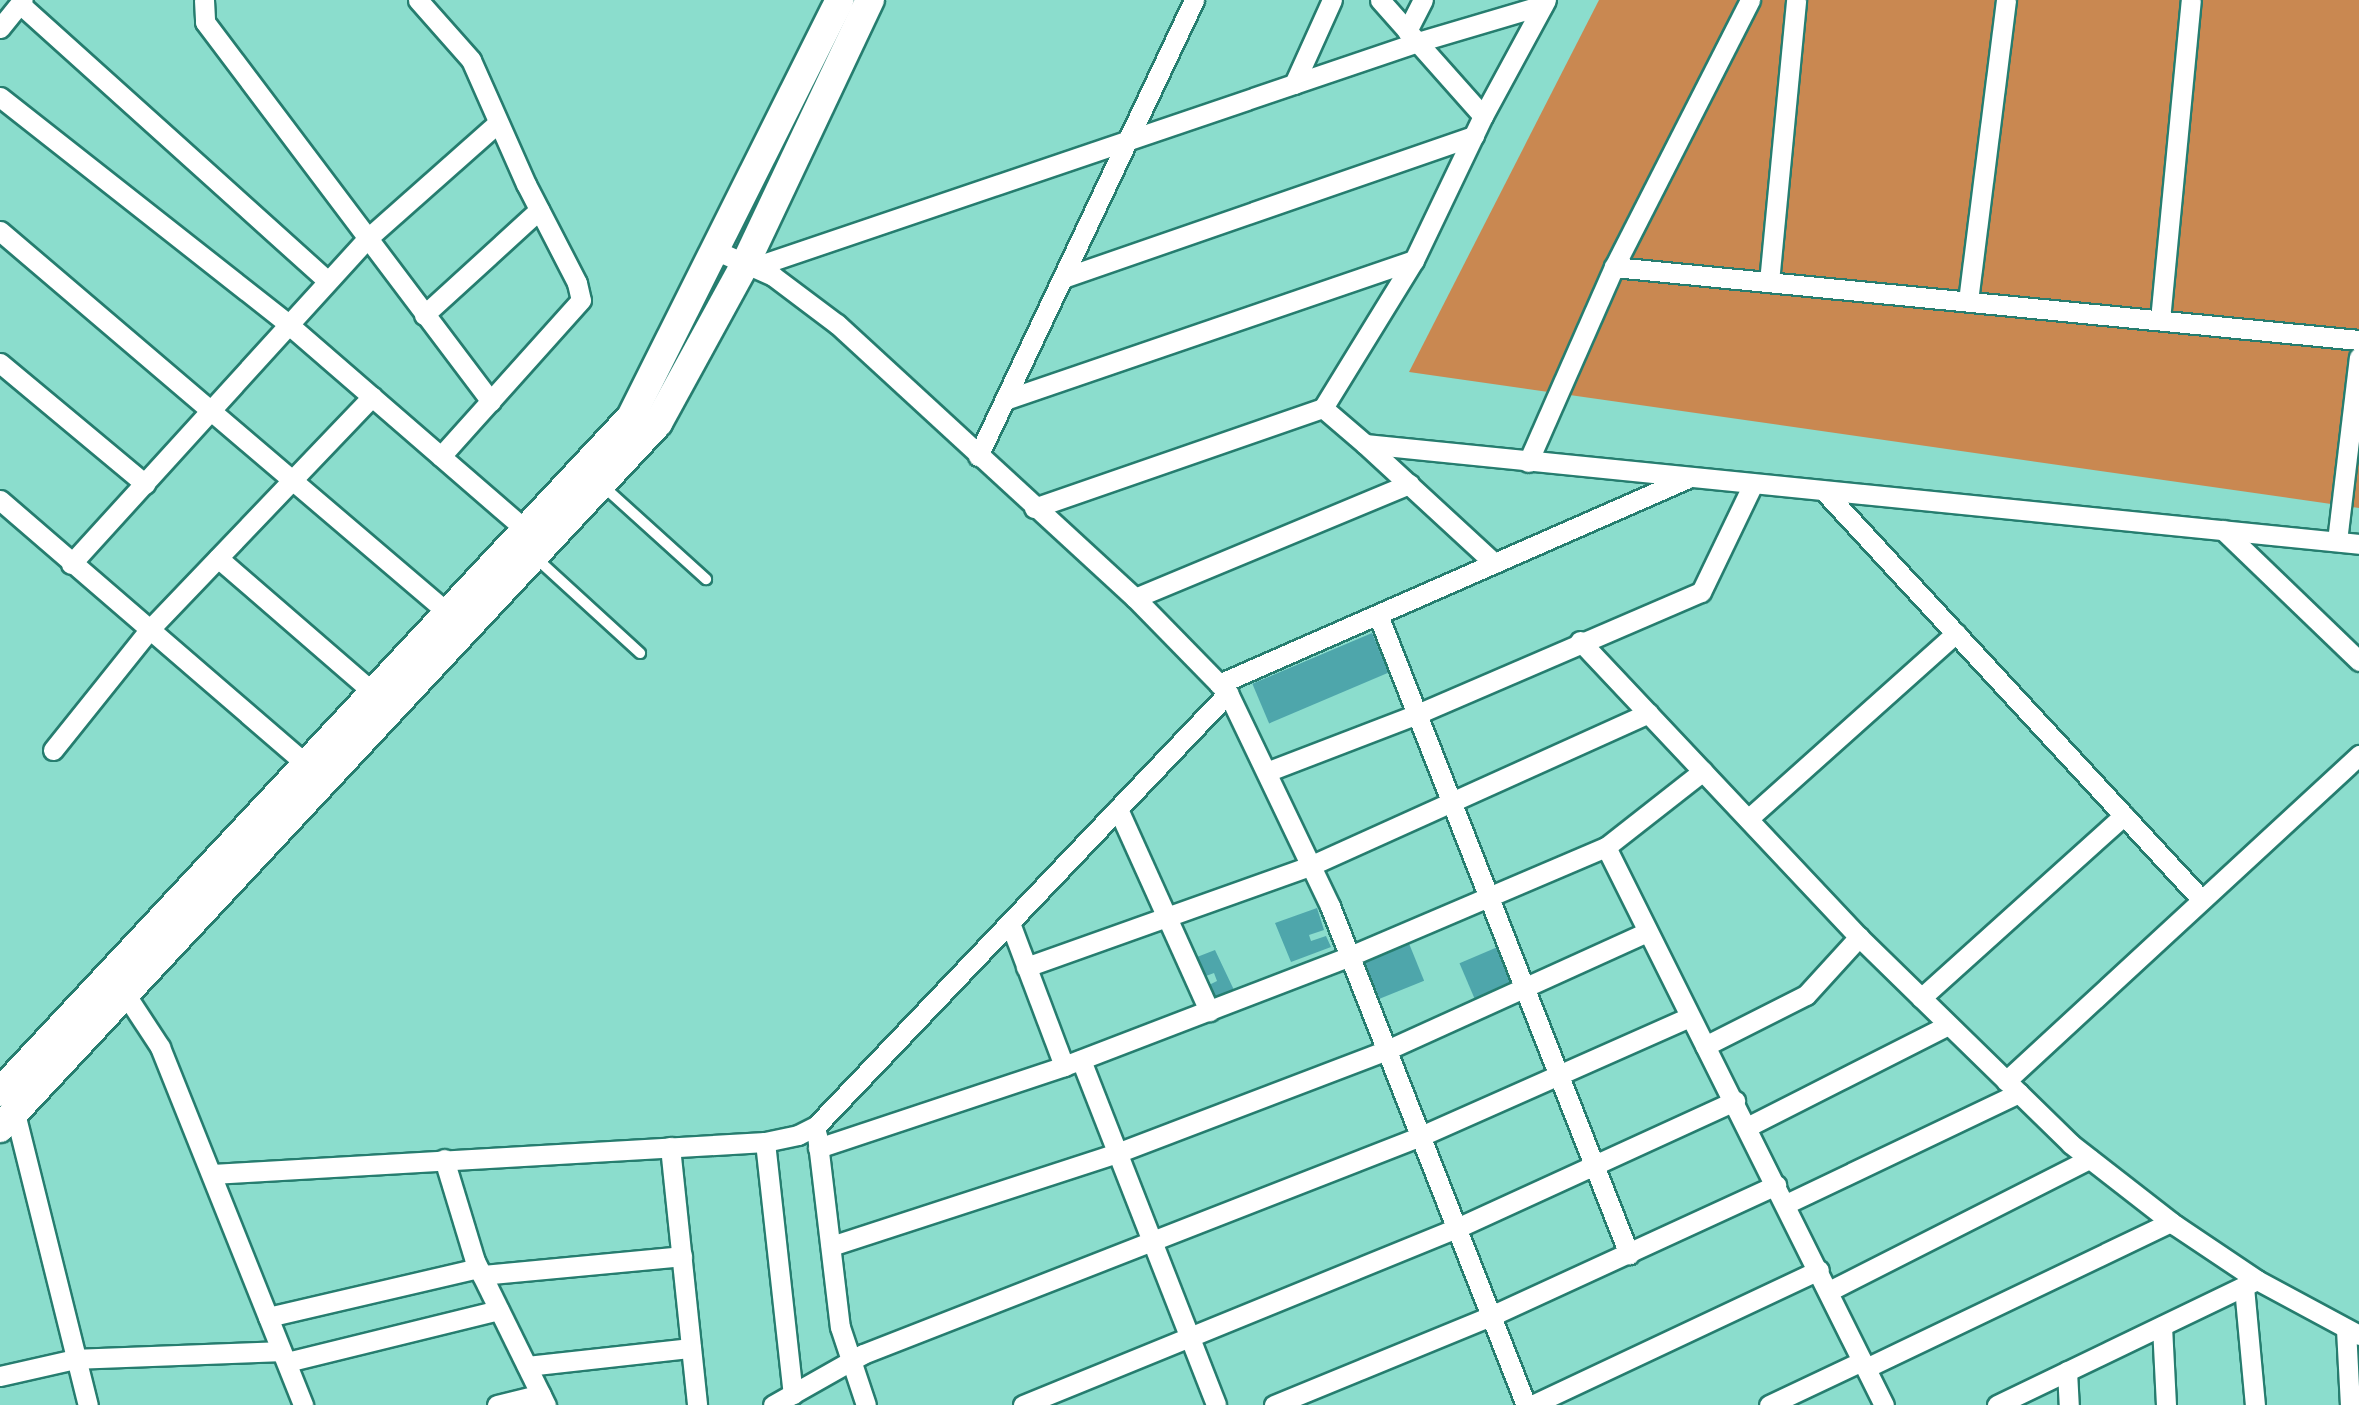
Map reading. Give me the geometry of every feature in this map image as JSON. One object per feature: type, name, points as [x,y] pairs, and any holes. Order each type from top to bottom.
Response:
[{"type":"street","points":[[204,0],[205,22],[491,401]]},
{"type":"street","points":[[418,0],[471,60],[539,210],[577,283],[581,300],[441,456]]},
{"type":"street","points":[[88,1405],[5,1111],[119,985],[307,765],[631,417],[840,0]]},
{"type":"street","points":[[119,985],[536,558],[658,423],[750,264],[870,0]]},
{"type":"street","points":[[978,456],[1194,0]]},
{"type":"street","points":[[1294,84],[1332,0]]},
{"type":"street","points":[[1380,0],[1483,116]]},
{"type":"street","points":[[1412,36],[1423,0]]},
{"type":"street","points":[[1528,463],[1614,267],[1750,0]]},
{"type":"street","points":[[1769,282],[1796,0]]},
{"type":"street","points":[[1968,301],[2006,0]]},
{"type":"street","points":[[2160,320],[2191,0]]},
{"type":"street","points":[[0,28],[22,2],[328,281]]},
{"type":"street","points":[[750,264],[1294,84],[1412,36],[1545,2]]},
{"type":"street","points":[[1034,508],[1323,408],[1414,260],[1483,116],[1545,2]]},
{"type":"street","points":[[0,97],[288,324],[525,529]]},
{"type":"street","points":[[71,564],[369,237],[498,122]]},
{"type":"street","points":[[1063,278],[1474,136]]},
{"type":"street","points":[[424,315],[539,210]]},
{"type":"street","points":[[0,231],[448,613]]},
{"type":"street","points":[[716,250],[750,264],[837,324],[1034,508],[1135,598],[1224,688],[1269,771],[1312,865],[1526,1405]]},
{"type":"street","points":[[1005,400],[1414,260]]},
{"type":"street","points":[[1614,267],[2359,340]]},
{"type":"street","points":[[2337,541],[2359,357]]},
{"type":"street","points":[[0,363],[145,484]]},
{"type":"street","points":[[53,750],[149,630],[372,397]]},
{"type":"street","points":[[1323,408],[1494,564]]},
{"type":"street","points":[[1365,444],[1528,463],[2359,544]]},
{"type":"street","points":[[212,1174],[765,1142],[816,1126],[1118,809],[1224,688],[1378,615],[1689,478]]},
{"type":"street","points":[[1135,598],[1409,484]]},
{"type":"street","points":[[1269,771],[1415,715],[1580,642],[1702,592],[1753,484]]},
{"type":"street","points":[[1824,491],[2201,899]]},
{"type":"street","points":[[0,500],[307,765]]},
{"type":"street","points":[[2222,530],[2359,661]]},
{"type":"street","points":[[218,558],[374,693]]},
{"type":"street","points":[[1378,615],[1415,715],[1629,1254]]},
{"type":"street","points":[[1748,819],[1956,633]]},
{"type":"street","points":[[1580,642],[1859,937],[2089,1159],[2250,1283],[2353,1332],[2350,1405]]},
{"type":"street","points":[[1027,967],[1312,865],[1451,805],[1648,713]]},
{"type":"street","points":[[1786,1204],[2012,1087],[2201,899],[2359,755]]},
{"type":"street","points":[[818,1148],[1073,1063],[1350,956],[1606,847],[1703,771]]},
{"type":"street","points":[[1118,809],[1209,1011]]},
{"type":"street","points":[[1921,998],[2124,815]]},
{"type":"street","points":[[1606,847],[1884,1405]]},
{"type":"street","points":[[1010,923],[1027,967],[1117,1153],[1150,1246],[1216,1405]]},
{"type":"street","points":[[831,1246],[1117,1153],[1387,1050],[1647,932]]},
{"type":"street","points":[[1705,1046],[1806,995],[1859,937]]},
{"type":"street","points":[[119,985],[153,1031],[303,1405]]},
{"type":"street","points":[[774,1405],[849,1361],[1150,1246],[1421,1136],[1559,1078],[1689,1017]]},
{"type":"street","points":[[1747,1127],[1948,1025]]},
{"type":"street","points":[[1023,1405],[1457,1228],[1734,1101]]},
{"type":"street","points":[[816,1126],[840,1327],[849,1361],[866,1405]]},
{"type":"street","points":[[765,1142],[793,1394]]},
{"type":"street","points":[[670,1147],[697,1405]]},
{"type":"street","points":[[444,1159],[480,1271],[544,1400],[497,1405]]},
{"type":"street","points":[[1829,1291],[2089,1159]]},
{"type":"street","points":[[1274,1405],[1491,1316],[1776,1185]]},
{"type":"street","points":[[1769,1405],[1864,1365],[2171,1222]]},
{"type":"street","points":[[268,1317],[480,1271],[682,1256]]},
{"type":"street","points":[[1532,1405],[1819,1270]]},
{"type":"street","points":[[1997,1405],[2250,1283]]},
{"type":"street","points":[[2250,1283],[2255,1405]]},
{"type":"street","points":[[0,1377],[75,1359],[284,1357],[499,1310]]},
{"type":"street","points":[[2162,1326],[2166,1405]]},
{"type":"street","points":[[527,1366],[691,1348]]},
{"type":"street","points":[[2067,1371],[2069,1405]]},
{"type":"lane","points":[[602,485],[706,579]]},
{"type":"lane","points":[[536,558],[640,653]]},
{"type":"shaded area","points":[[1599,0],[2359,0],[2359,508],[1409,372]]},
{"type":"building","points":[[1372,633],[1389,673],[1269,723],[1252,684]]},
{"type":"building","points":[[1317,908],[1324,930],[1309,935],[1311,941],[1326,936],[1331,947],[1291,962],[1275,923]]},
{"type":"building","points":[[1408,941],[1424,981],[1380,999],[1363,959]]},
{"type":"building","points":[[1500,946],[1515,982],[1475,999],[1459,963]]},
{"type":"building","points":[[1215,950],[1234,990],[1214,999],[1209,985],[1217,981],[1214,973],[1206,976],[1197,957]]}]
